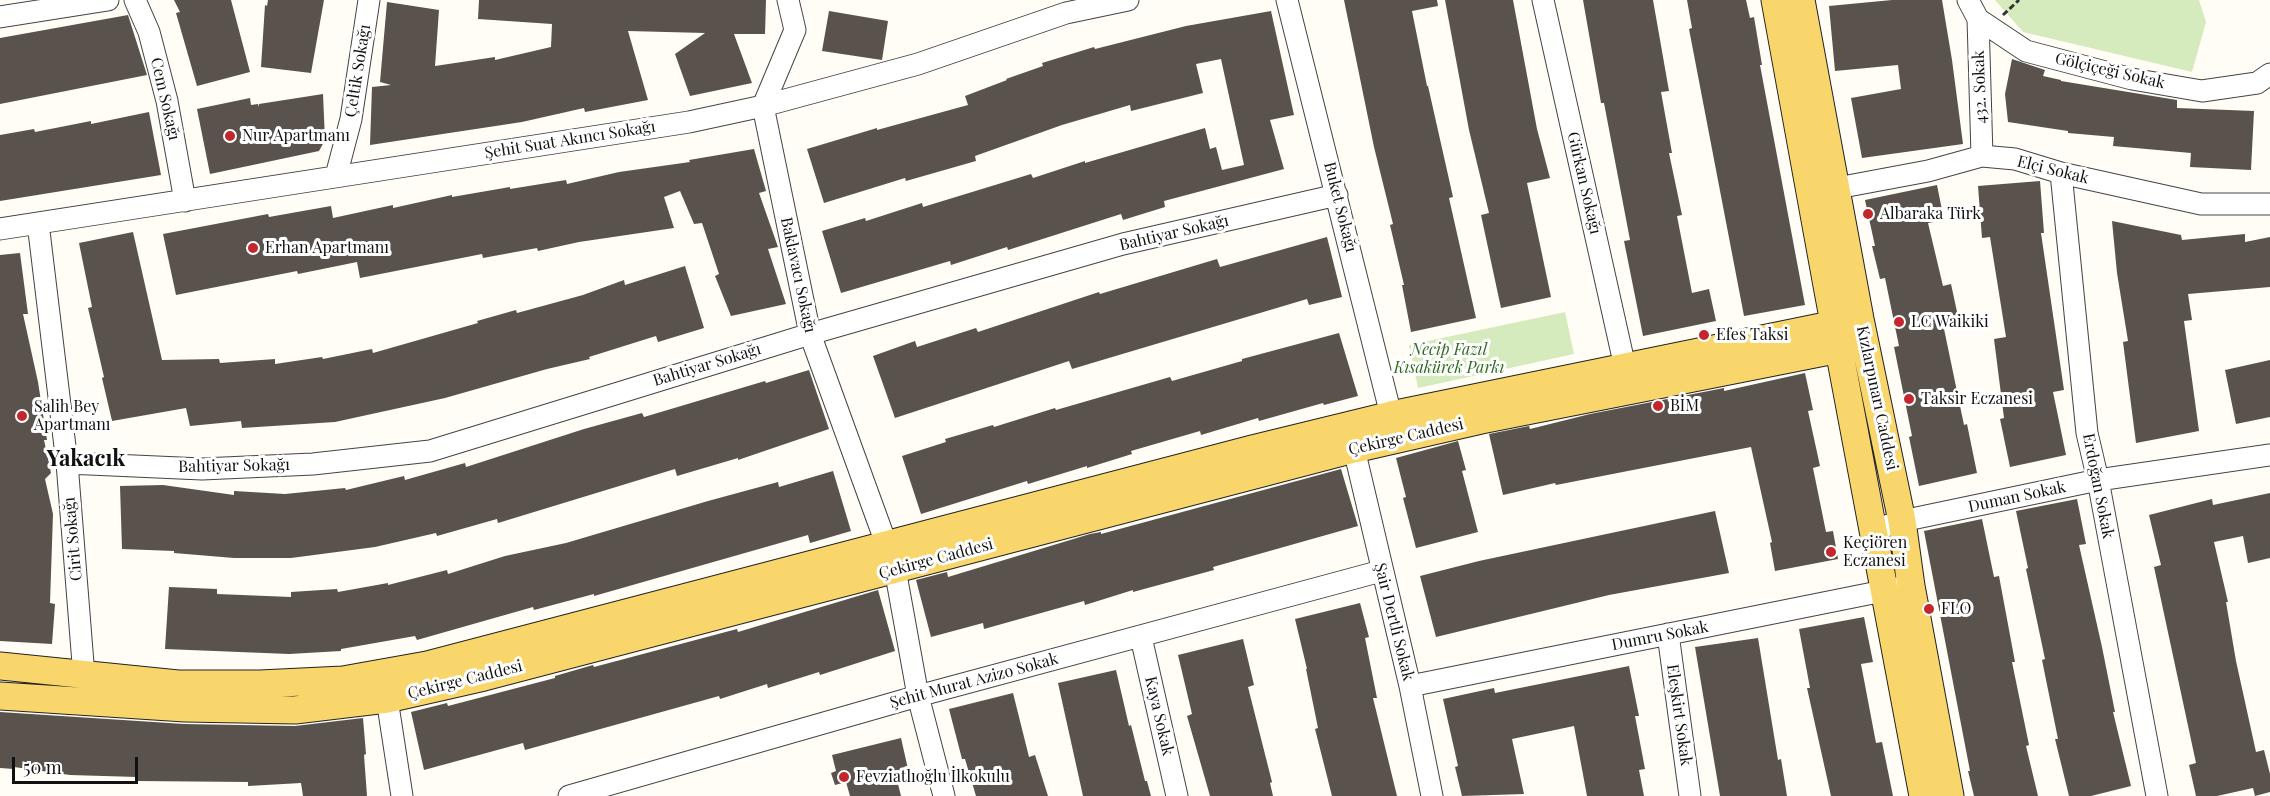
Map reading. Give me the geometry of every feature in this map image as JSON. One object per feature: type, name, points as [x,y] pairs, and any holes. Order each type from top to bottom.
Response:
[{"type":"main road","name":"Kızlarpınarı Caddesi","points":[[1775,0],[1850,334],[1902,521],[1911,586],[1950,796]]},
{"type":"main road","name":"Kızlarpınarı Caddesi","points":[[1802,0],[1837,188],[1850,334],[1873,530],[1923,796]]},
{"type":"main road","name":"Çekirge Caddesi","points":[[0,696],[185,708],[295,710],[387,699],[495,674],[1391,415],[1625,367],[1850,334]]},
{"type":"main road","name":"Çekirge Caddesi","points":[[0,666],[178,684],[260,684],[343,680],[449,660],[1850,334]]},
{"type":"street","points":[[0,17],[108,0]]},
{"type":"street","name":"Cem Sokağı","points":[[135,0],[149,32],[167,101],[185,201]]},
{"type":"street","name":"Çeltik Sokağı","points":[[336,176],[351,118],[369,0]]},
{"type":"street","points":[[763,106],[795,30],[788,0]]},
{"type":"street","name":"Şehit Suat Akıncı Sokağı","points":[[0,229],[689,122],[763,106],[918,64],[1066,13],[1128,0]]},
{"type":"street","name":"Buket Sokağı","points":[[1287,0],[1391,415]]},
{"type":"street","name":"Gürkan Sokağı","points":[[1543,0],[1625,367]]},
{"type":"street","name":"Gölçiçeği Sokak","points":[[1968,0],[1978,19],[2026,51],[2132,79],[2202,91],[2257,83],[2270,74]]},
{"type":"street","name":"432. Sokak","points":[[1978,19],[1982,156]]},
{"type":"street","name":"Baklavacı Sokağı","points":[[763,106],[810,333],[891,558],[918,696],[944,796]]},
{"type":"street","name":"Elçi Sokak","points":[[1837,188],[1928,171],[1982,156],[2015,159],[2061,174],[2201,204],[2270,204]]},
{"type":"street","name":"Erdoğan Sokak","points":[[2061,174],[2087,433],[2098,480],[2157,796]]},
{"type":"street","name":"Bahtiyar Sokağı","points":[[67,463],[202,469],[313,464],[430,451],[810,333],[1124,244],[1337,195]]},
{"type":"street","name":"Cirit Sokağı","points":[[38,223],[67,463],[84,676]]},
{"type":"street","name":"Şair Dertli Sokak","points":[[1354,449],[1410,687],[1432,796]]},
{"type":"street","name":"Duman Sokak","points":[[1873,530],[1902,521],[2098,480],[2270,455]]},
{"type":"street","name":"Şehit Murat Azizo Sokak","points":[[568,796],[918,696],[1381,571]]},
{"type":"street","name":"Dumru Sokak","points":[[1410,687],[1911,586]]},
{"type":"street","name":"Eleşkirt Sokak","points":[[1668,634],[1690,796]]},
{"type":"street","name":"Kaya Sokak","points":[[1140,637],[1178,796]]},
{"type":"street","points":[[387,699],[402,796]]},
{"type":"green space","points":[[1995,0],[2199,0],[2206,22],[2192,72],[2023,32]]},
{"type":"green space","name":"Necip Fazıl Kısakürek Parkı","points":[[1565,312],[1574,354],[1418,388],[1409,345]]},
{"type":"building","points":[[174,0],[231,0],[250,72],[197,86],[176,13],[180,12]]},
{"type":"building","points":[[268,0],[324,0],[311,73],[261,67],[265,5],[267,6]]},
{"type":"building","points":[[479,0],[766,0],[765,34],[734,34],[752,83],[690,96],[675,54],[705,33],[628,31],[648,100],[585,112],[584,108],[522,122],[370,145],[372,87],[391,85],[380,82],[387,2],[439,10],[435,66],[495,57],[495,60],[551,47],[552,24],[478,19]]},
{"type":"building","points":[[1344,0],[1437,0],[1438,6],[1412,11],[1453,197],[1449,198],[1476,318],[1411,332],[1402,285],[1404,285],[1390,225],[1393,224],[1374,147]]},
{"type":"building","points":[[1445,0],[1513,0],[1537,129],[1550,178],[1527,183],[1551,297],[1501,308],[1481,215],[1489,213],[1469,130]]},
{"type":"building","points":[[1583,0],[1653,0],[1669,91],[1661,92],[1672,153],[1669,153],[1682,215],[1677,216],[1692,293],[1709,289],[1716,321],[1643,336],[1624,241],[1630,240],[1604,103],[1601,103]]},
{"type":"building","points":[[1687,0],[1746,0],[1750,18],[1754,17],[1762,65],[1760,65],[1805,305],[1744,316],[1689,29],[1692,28]]},
{"type":"building","points":[[1892,0],[1942,0],[1963,144],[1862,158],[1851,98],[1901,89],[1898,65],[1835,71],[1829,6]]},
{"type":"building","points":[[829,11],[888,21],[882,60],[822,51]]},
{"type":"building","points":[[1271,11],[1294,115],[1270,120],[1284,169],[1164,201],[1165,207],[1123,220],[1121,214],[1008,250],[1007,247],[951,265],[950,261],[841,293],[822,231],[865,218],[866,221],[922,203],[923,207],[1031,174],[1033,178],[1085,161],[1085,163],[1205,128],[1210,149],[1216,147],[1222,170],[1244,165],[1221,59],[1196,64],[1203,93],[1131,111],[1130,105],[1062,125],[975,156],[976,161],[906,181],[905,178],[824,203],[807,149],[877,128],[877,130],[968,105],[965,96],[1043,66],[1042,63],[1094,47],[1095,49],[1186,26]]},
{"type":"building","points":[[128,15],[147,75],[0,104],[0,38]]},
{"type":"building","points":[[2012,59],[2045,70],[2043,76],[2061,81],[2177,100],[2177,108],[2254,111],[2251,170],[2190,167],[2191,153],[2113,146],[2114,137],[2068,133],[2068,131],[2008,122],[2005,94]]},
{"type":"building","points":[[323,94],[325,140],[319,151],[210,174],[197,109],[250,98],[251,105],[258,104],[259,107],[259,104]]},
{"type":"building","points":[[149,112],[161,175],[0,201],[0,135],[34,129],[35,132],[91,121],[91,124]]},
{"type":"building","points":[[754,149],[766,191],[759,193],[778,247],[768,249],[786,304],[731,316],[715,276],[719,274],[702,223],[694,224],[680,191],[664,197],[674,228],[579,242],[538,251],[537,248],[483,258],[482,254],[360,278],[357,262],[298,274],[297,271],[176,295],[163,234],[268,214],[269,217],[331,206],[333,218],[452,195],[452,197],[566,180],[567,184],[619,172],[690,162],[689,160]]},
{"type":"building","points":[[2040,181],[2044,233],[2041,233],[2064,390],[2053,392],[2066,455],[2010,467],[2000,419],[2004,418],[1994,339],[2006,337],[1990,237],[1982,238],[1978,186]]},
{"type":"building","points":[[1937,185],[1944,220],[1928,223],[1943,286],[1951,284],[1959,321],[1943,324],[1964,425],[1967,424],[1977,473],[1919,486],[1909,437],[1912,436],[1894,347],[1899,346],[1885,278],[1880,279],[1872,246],[1875,246],[1865,200]]},
{"type":"building","points":[[2112,221],[2181,235],[2182,240],[2245,234],[2245,242],[2270,237],[2270,287],[2188,294],[2192,320],[2184,321],[2199,431],[2136,443],[2123,342],[2128,341],[2117,273]]},
{"type":"building","points":[[133,232],[162,360],[219,359],[220,363],[275,359],[275,364],[322,357],[323,359],[372,349],[373,353],[516,310],[517,313],[583,295],[624,280],[625,285],[685,266],[704,328],[658,342],[656,336],[589,357],[590,359],[445,398],[335,422],[242,428],[241,421],[190,426],[186,408],[112,421],[88,308],[92,307],[79,243]]},
{"type":"building","points":[[1327,237],[1342,297],[1309,305],[1307,299],[1072,369],[1069,361],[895,418],[873,356],[915,341],[917,347],[976,328],[978,332],[1099,292],[1100,294],[1217,259],[1220,267]]},
{"type":"building","points":[[20,253],[28,314],[23,314],[38,382],[47,440],[44,440],[51,473],[45,479],[53,514],[50,603],[55,604],[52,644],[0,641],[0,255]]},
{"type":"building","points":[[1339,333],[1358,396],[1259,421],[1258,418],[1201,435],[1200,431],[1131,451],[1132,454],[1087,468],[1087,466],[1028,484],[1027,481],[921,514],[902,456],[946,442],[945,439],[993,425],[994,427],[1170,377],[1172,381],[1242,361],[1242,359]]},
{"type":"building","points":[[2270,360],[2270,417],[2236,424],[2225,370]]},
{"type":"building","points":[[809,370],[829,429],[738,460],[738,458],[677,476],[675,469],[498,523],[497,519],[437,536],[436,533],[375,547],[291,558],[234,558],[174,553],[174,551],[122,549],[120,486],[163,485],[234,495],[234,491],[285,494],[345,488],[346,490],[404,476],[405,480],[465,463],[466,467],[584,429],[642,413],[644,417]]},
{"type":"building","points":[[1805,373],[1813,410],[1808,411],[1820,466],[1813,468],[1826,532],[1833,531],[1838,559],[1775,571],[1770,543],[1772,542],[1751,447],[1556,485],[1555,483],[1503,495],[1489,434],[1529,426],[1530,429],[1590,414],[1724,388],[1724,391]]},
{"type":"building","points":[[1458,441],[1466,470],[1462,471],[1478,532],[1416,548],[1403,498],[1406,497],[1396,458]]},
{"type":"building","points":[[1341,469],[1358,526],[1213,567],[1214,570],[1133,592],[1133,590],[1085,605],[1084,601],[984,629],[983,623],[931,637],[916,580],[947,572],[948,577],[1090,534],[1101,532],[1101,534]]},
{"type":"building","points":[[833,471],[851,531],[810,543],[808,535],[594,596],[594,594],[534,610],[533,607],[417,640],[415,636],[341,649],[341,651],[289,654],[165,649],[169,587],[217,589],[217,594],[291,597],[291,592],[337,589],[338,592],[388,583],[388,585],[447,570],[448,574],[505,556],[566,543],[778,482],[779,487]]},
{"type":"building","points":[[2270,493],[2270,558],[2248,563],[2243,536],[2214,542],[2228,602],[2226,602],[2236,661],[2256,752],[2264,750],[2270,774],[2270,792],[2255,796],[2253,788],[2217,796],[2196,796],[2189,765],[2196,763],[2154,567],[2161,565],[2149,515],[2212,499],[2213,505]]},
{"type":"building","points":[[2077,499],[2086,544],[2079,545],[2102,647],[2115,712],[2113,712],[2131,786],[2091,796],[2069,796],[2055,739],[2058,739],[2042,660],[2045,659],[2016,511]]},
{"type":"building","points":[[1715,511],[1729,573],[1609,595],[1436,637],[1420,576],[1479,561]]},
{"type":"building","points":[[1982,519],[1994,577],[1999,576],[2015,662],[2012,662],[2029,745],[2026,746],[2038,796],[1974,796],[1968,771],[1970,771],[1924,531]]},
{"type":"building","points":[[878,590],[895,651],[820,675],[819,672],[768,688],[767,684],[720,699],[719,696],[525,750],[523,743],[424,770],[411,712],[447,703],[448,706],[555,678],[555,676],[593,665],[594,667],[737,629],[738,632]]},
{"type":"building","points":[[1360,603],[1369,637],[1365,638],[1377,698],[1373,698],[1397,796],[1332,796],[1315,729],[1318,728],[1295,619]]},
{"type":"building","points":[[1864,617],[1873,662],[1861,664],[1876,743],[1882,742],[1893,796],[1831,796],[1807,688],[1810,688],[1799,629]]},
{"type":"building","points":[[1758,638],[1778,760],[1781,759],[1787,796],[1720,796],[1695,647]]},
{"type":"building","points":[[1243,639],[1254,685],[1248,687],[1272,782],[1270,783],[1273,796],[1210,796],[1187,716],[1192,714],[1178,655]]},
{"type":"building","points":[[1629,666],[1639,716],[1635,716],[1645,769],[1639,770],[1644,796],[1587,796],[1574,726],[1512,739],[1524,794],[1462,796],[1455,767],[1458,766],[1443,699],[1494,688],[1495,693]]},
{"type":"building","points":[[1116,670],[1129,726],[1131,725],[1151,796],[1083,796],[1058,683]]},
{"type":"building","points":[[1013,693],[1029,757],[1035,755],[1048,796],[976,796],[965,759],[962,759],[949,709]]},
{"type":"building","points":[[0,712],[184,724],[295,726],[363,718],[367,796],[303,796],[301,783],[248,786],[248,782],[137,781],[137,777],[70,775],[14,767],[14,769],[0,768]]},
{"type":"building","points":[[901,738],[908,769],[895,772],[901,796],[850,796],[846,782],[835,785],[831,773],[836,771],[832,755]]},
{"type":"place","name":"Nur Apartmanı","points":[[230,136]]},
{"type":"place","name":"Albaraka Türk","points":[[1868,214]]},
{"type":"place","name":"Erhan Apartmanı","points":[[253,248]]},
{"type":"place","name":"LC Waikiki","points":[[1899,322]]},
{"type":"place","name":"Efes Taksi","points":[[1704,335]]},
{"type":"place","name":"Taksir Eczanesi","points":[[1909,399]]},
{"type":"place","name":"BİM","points":[[1658,406]]},
{"type":"place","name":"Salih Bey Apartmanı","points":[[22,416]]},
{"type":"place","name":"Keçiören Eczanesi","points":[[1831,552]]},
{"type":"place","name":"FLO","points":[[1929,609]]},
{"type":"place","name":"Fevziatlıoğlu İlkokulu","points":[[844,777]]},
{"type":"district","name":"Yakacık","points":[[86,459]]}]
